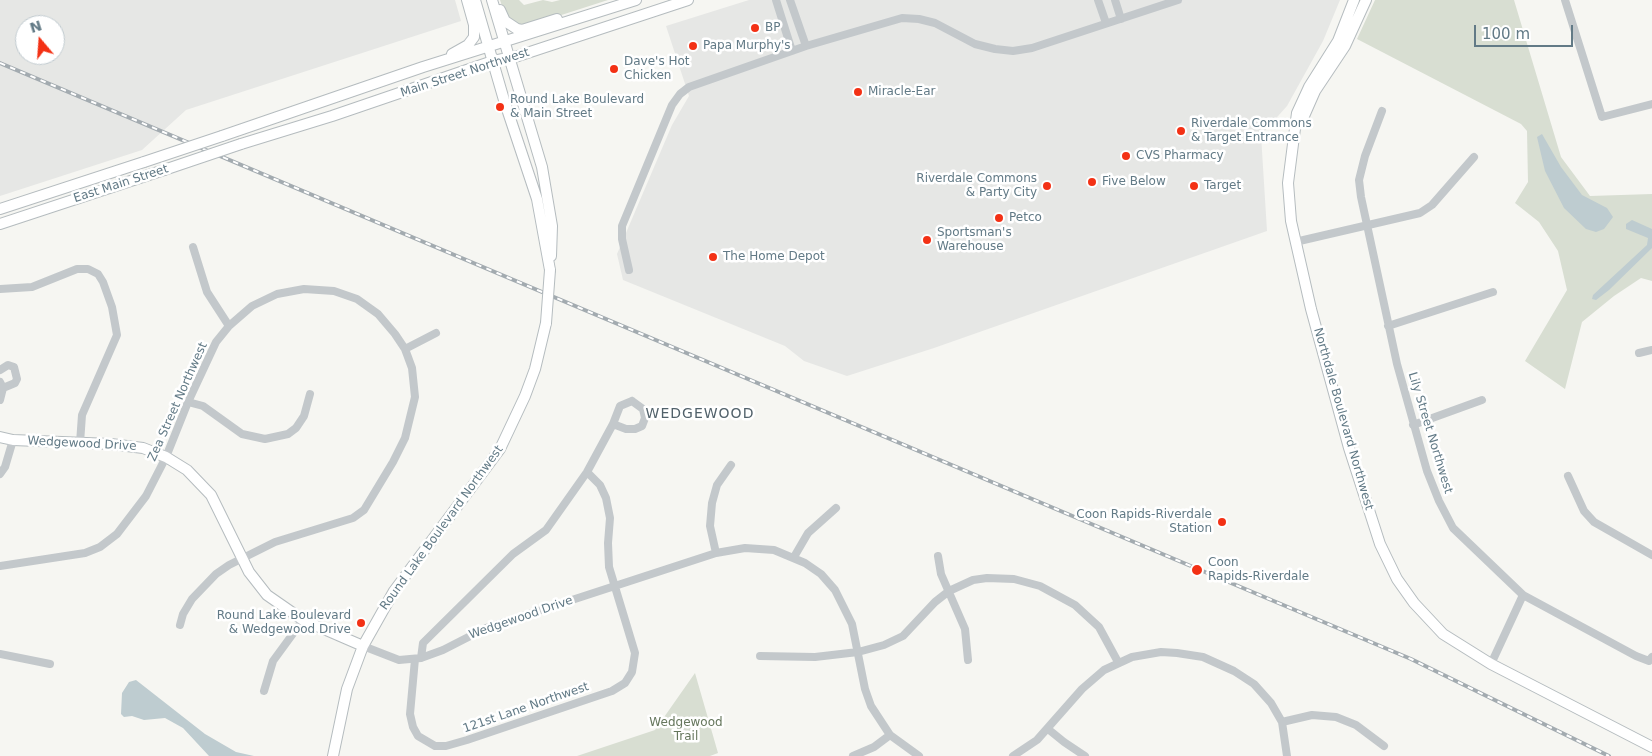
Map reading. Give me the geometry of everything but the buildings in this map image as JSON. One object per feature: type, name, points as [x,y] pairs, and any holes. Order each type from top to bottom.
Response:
[{"type":"main road","points":[[440,62],[446,56],[468,45],[474,37],[474,25],[467,0]]},
{"type":"main road","name":"Round Lake Boulevard Northwest","points":[[475,0],[537,199],[550,270]]},
{"type":"main road","name":"Round Lake Boulevard Northwest","points":[[334,756],[347,688],[363,646],[394,591],[484,473],[505,440],[526,396],[535,369],[546,322],[552,242],[546,187],[540,159],[492,0]]},
{"type":"main road","points":[[497,0],[505,21],[509,26],[522,30],[594,7],[604,6],[613,8]]},
{"type":"main road","name":"Main Street Northwest","points":[[222,136],[440,62],[636,0]]},
{"type":"main road","name":"Main Street Northwest","points":[[241,144],[688,0]]},
{"type":"main road","name":"Northdale Boulevard Northwest","points":[[1354,0],[1338,41],[1301,103],[1295,127],[1288,183],[1295,242],[1349,448],[1380,544],[1397,579],[1420,610],[1443,634],[1491,664],[1652,747]]},
{"type":"main road","points":[[1295,127],[1304,116],[1316,91],[1346,46],[1366,0]]},
{"type":"main road","name":"East Main Street","points":[[0,209],[222,136]]},
{"type":"main road","name":"East Main Street","points":[[0,224],[241,144]]},
{"type":"main road","name":"Wedgewood Drive","points":[[0,437],[13,440],[143,448],[166,457],[186,470],[210,495],[219,508],[242,560],[267,595],[302,620],[363,646]]},
{"type":"street","points":[[776,0],[792,51]]},
{"type":"street","points":[[790,0],[806,46]]},
{"type":"street","points":[[1098,0],[1106,23]]},
{"type":"street","points":[[1115,0],[1122,19]]},
{"type":"street","points":[[629,270],[622,239],[622,226],[676,99],[685,89],[695,84],[806,46],[902,18],[935,23],[974,44],[995,49],[1013,50],[1032,48],[1178,0]]},
{"type":"street","points":[[1565,0],[1602,117],[1652,104]]},
{"type":"street","name":"Lily Street Northwest","points":[[1382,111],[1372,132],[1360,180],[1366,226],[1388,326],[1413,425],[1427,471],[1453,528],[1523,595],[1636,656],[1651,659]]},
{"type":"street","points":[[1295,242],[1420,213],[1432,205],[1474,157]]},
{"type":"street","points":[[193,247],[207,292],[229,326]]},
{"type":"street","points":[[0,288],[32,287],[76,269],[88,269],[98,274],[103,282],[112,307],[117,336],[82,415],[80,443]]},
{"type":"street","name":"Zea Street Northwest","points":[[0,566],[31,560],[61,558],[100,547],[117,534],[132,518],[166,457],[188,402],[216,342],[229,326],[252,306],[277,294],[304,289],[334,292],[357,299],[378,314],[405,349],[415,380],[412,411],[405,438],[394,462],[364,510],[353,518],[275,542],[216,574],[192,599],[183,614],[180,625]]},
{"type":"street","points":[[1388,326],[1493,292]]},
{"type":"street","points":[[405,349],[436,333]]},
{"type":"street","points":[[1639,352],[1652,350]]},
{"type":"street","points":[[0,370],[8,365],[14,368],[17,379],[15,383],[1,385],[0,400]]},
{"type":"street","points":[[188,402],[203,406],[242,434],[265,439],[288,434],[296,428],[304,416],[310,394]]},
{"type":"street","points":[[1413,425],[1482,400]]},
{"type":"street","points":[[418,659],[423,643],[513,554],[546,530],[586,472],[613,424],[617,412],[627,402],[638,403],[643,408],[645,418],[642,426],[636,429],[626,429],[613,424]]},
{"type":"street","points":[[0,474],[5,467],[13,440]]},
{"type":"street","points":[[716,553],[710,526],[712,503],[717,484],[731,465]]},
{"type":"street","points":[[586,472],[600,485],[606,498],[610,518],[608,555],[614,586]]},
{"type":"street","points":[[1568,476],[1584,511],[1594,522],[1652,555]]},
{"type":"street","points":[[794,557],[808,533],[836,508]]},
{"type":"street","name":"Wedgewood Drive","points":[[363,646],[392,658],[418,659],[443,650],[486,628],[716,553],[736,548],[774,550],[794,557],[821,574],[840,598],[852,624],[868,699],[890,734],[919,756]]},
{"type":"street","points":[[938,556],[941,574],[965,630],[968,660]]},
{"type":"street","points":[[760,656],[815,657],[858,652],[884,645],[903,636],[934,602],[949,591],[973,580],[987,578],[1014,579],[1040,586],[1075,605],[1099,627],[1118,662]]},
{"type":"street","name":"121st Lane Northwest","points":[[418,659],[410,714],[413,727],[425,742],[435,746],[446,746],[468,740],[612,690],[620,687],[629,677],[634,666],[635,653],[614,586]]},
{"type":"street","points":[[1491,664],[1523,595]]},
{"type":"street","points":[[264,691],[273,661],[302,620]]},
{"type":"street","points":[[1013,756],[1032,744],[1048,729],[1087,684],[1118,662],[1132,657],[1161,652],[1177,652],[1203,658],[1234,671],[1254,684],[1271,702],[1282,722],[1287,756]]},
{"type":"street","points":[[0,654],[50,664]]},
{"type":"street","points":[[1282,722],[1312,714],[1336,716],[1361,728],[1384,746]]},
{"type":"street","points":[[1048,729],[1085,756]]},
{"type":"street","points":[[853,756],[874,747],[890,734]]},
{"type":"shaded area","points":[[0,0],[455,0],[461,21],[186,110],[142,150],[0,196]]},
{"type":"shaded area","points":[[749,0],[1340,0],[1323,41],[1287,106],[1261,135],[1267,231],[934,348],[847,376],[804,361],[785,346],[623,280],[617,254],[672,125],[689,96],[666,26]]},
{"type":"shaded area","points":[[1542,134],[1561,167],[1582,195],[1607,208],[1613,217],[1604,229],[1596,232],[1586,229],[1564,208],[1545,171],[1537,137]]},
{"type":"shaded area","points":[[1632,220],[1652,229],[1652,248],[1609,290],[1596,300],[1592,299],[1593,295],[1647,245],[1648,238],[1626,229],[1626,224]]},
{"type":"shaded area","points":[[136,680],[205,734],[236,752],[254,756],[209,756],[183,728],[165,718],[144,720],[132,716],[124,717],[121,714],[122,693],[129,682]]},
{"type":"green space","points":[[500,0],[519,0],[524,5],[543,0],[552,2],[560,0],[608,0],[549,19],[519,25],[505,15]]},
{"type":"green space","points":[[1375,0],[1514,0],[1561,157],[1590,196],[1652,194],[1652,281],[1641,278],[1614,296],[1582,322],[1565,389],[1525,361],[1567,290],[1558,251],[1539,222],[1515,203],[1528,182],[1527,131],[1521,124],[1357,39]]},
{"type":"green space","name":"Wedgewood Trail","points":[[695,673],[718,753],[710,756],[577,756],[655,730]]},
{"type":"railway","points":[[0,63],[1411,659],[1609,756]]},
{"type":"place","name":"BP","points":[[755,28]]},
{"type":"place","name":"Papa Murphy's","points":[[693,46]]},
{"type":"place","name":"Dave's Hot Chicken","points":[[614,69]]},
{"type":"place","name":"Miracle-Ear","points":[[858,92]]},
{"type":"place","name":"Round Lake Boulevard & Main Street","points":[[500,107]]},
{"type":"place","name":"Riverdale Commons & Target Entrance","points":[[1181,131]]},
{"type":"place","name":"CVS Pharmacy","points":[[1126,156]]},
{"type":"place","name":"Five Below","points":[[1092,182]]},
{"type":"place","name":"Riverdale Commons & Party City","points":[[1047,186]]},
{"type":"place","name":"Target","points":[[1194,186]]},
{"type":"place","name":"Petco","points":[[999,218]]},
{"type":"place","name":"Sportsman's Warehouse","points":[[927,240]]},
{"type":"place","name":"The Home Depot","points":[[713,257]]},
{"type":"place","name":"Coon Rapids-Riverdale Station","points":[[1222,522]]},
{"type":"place","name":"Coon Rapids-Riverdale","points":[[1197,570]]},
{"type":"place","name":"Round Lake Boulevard & Wedgewood Drive","points":[[361,623]]},
{"type":"district","name":"WEDGEWOOD","points":[[700,414]]}]
